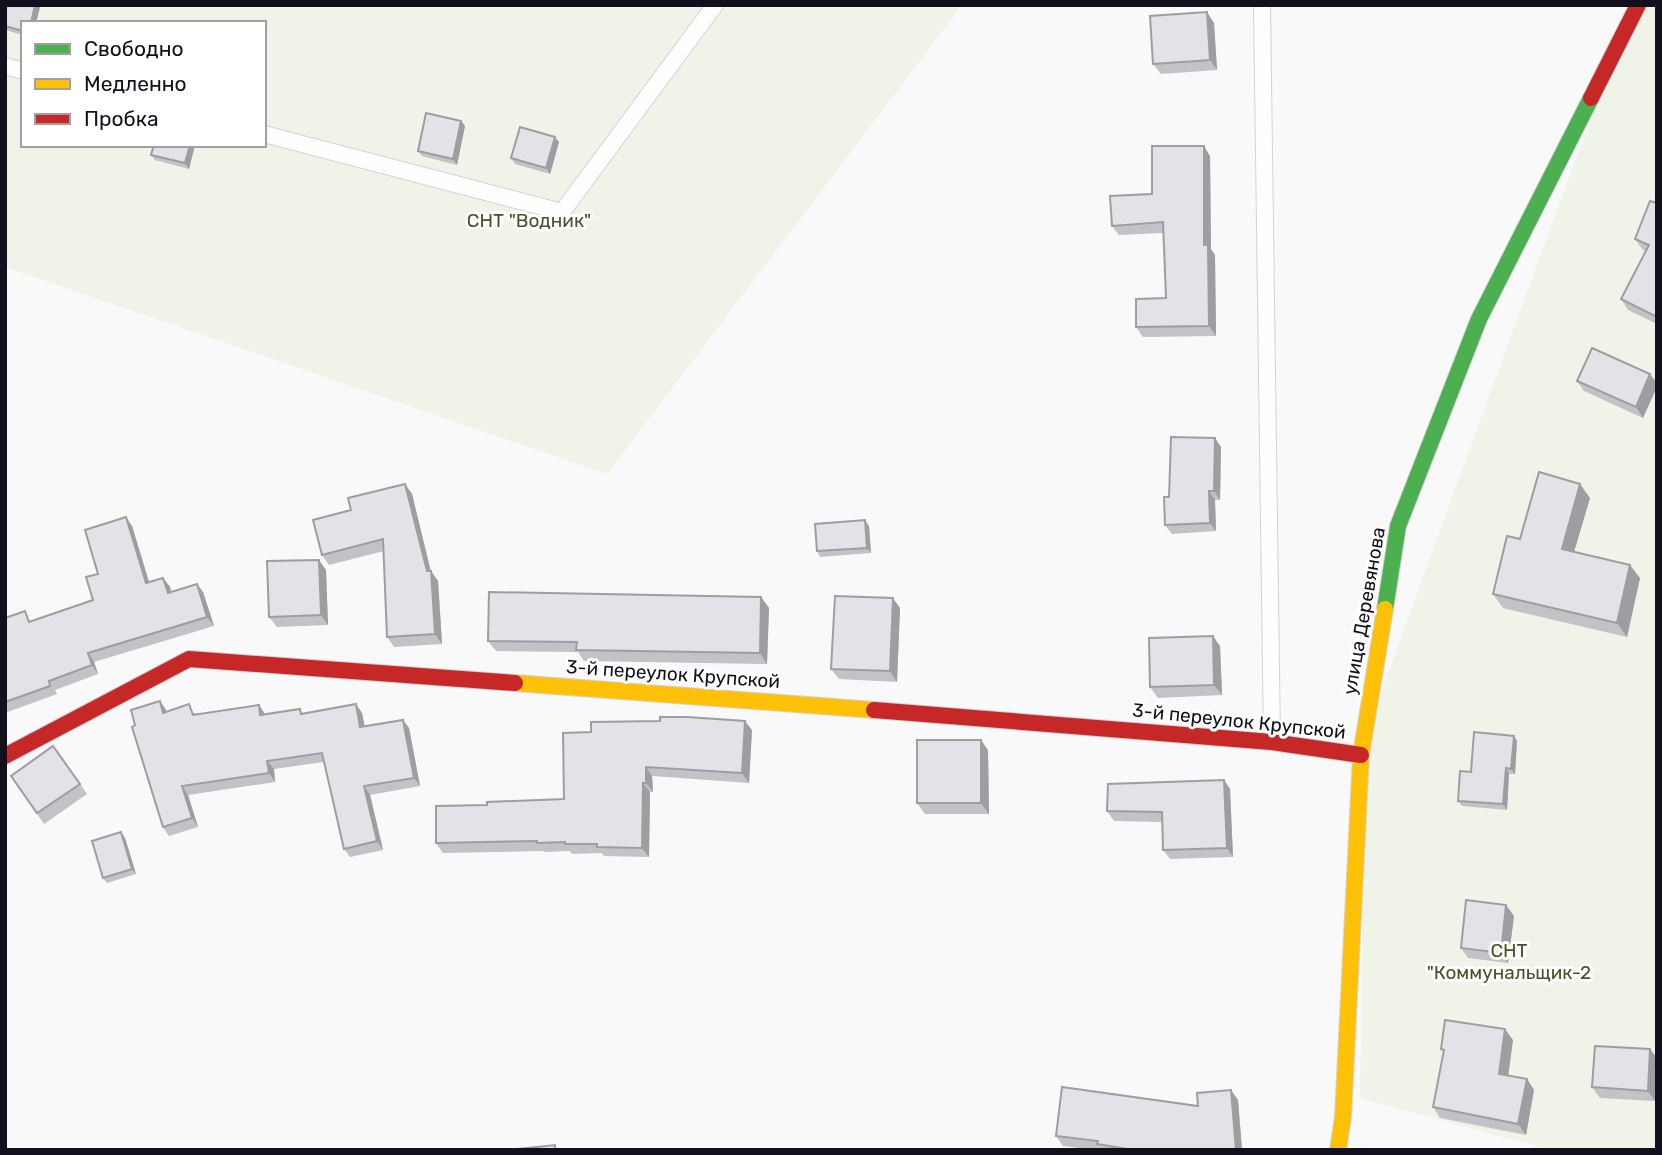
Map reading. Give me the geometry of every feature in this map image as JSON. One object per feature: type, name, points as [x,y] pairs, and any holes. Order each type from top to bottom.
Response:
[{"type":"street","name":"улица Деревянова","points":[[1338,1150],[1343,1117],[1361,755],[1398,526],[1479,318],[1638,5]]},
{"type":"street","name":"3-й переулок Крупской","points":[[5,756],[188,659],[1272,742],[1361,755]]},
{"type":"lane","points":[[266,135],[562,212],[715,5]]},
{"type":"lane","points":[[1262,5],[1272,742]]},
{"type":"green space","name":"СНТ \"Водник\"","points":[[5,5],[962,5],[607,474],[5,267]]},
{"type":"green space","name":"СНТ \"Коммунальщик-2","points":[[1632,5],[1657,5],[1657,1150],[1551,1150],[1360,1098],[1365,736]]},
{"type":"building","points":[[5,5],[35,5],[31,21],[21,21],[21,30],[5,26]]},
{"type":"building","points":[[1207,12],[1210,60],[1153,64],[1150,16]]},
{"type":"building","points":[[426,113],[461,121],[453,159],[418,151]]},
{"type":"building","points":[[520,127],[555,137],[546,168],[511,158]]},
{"type":"building","points":[[1152,146],[1204,146],[1204,245],[1208,245],[1209,326],[1136,327],[1136,299],[1166,298],[1163,222],[1112,226],[1110,196],[1152,194]]},
{"type":"building","points":[[153,147],[189,147],[185,163],[151,155]]},
{"type":"building","points":[[1650,201],[1657,203],[1657,317],[1621,299],[1649,245],[1635,239]]},
{"type":"building","points":[[1592,348],[1650,374],[1636,407],[1577,381]]},
{"type":"building","points":[[1171,437],[1215,438],[1214,491],[1209,491],[1210,523],[1165,525],[1164,497],[1169,497]]},
{"type":"building","points":[[1539,472],[1580,484],[1562,549],[1630,565],[1617,623],[1493,594],[1507,536],[1520,539]]},
{"type":"building","points":[[405,484],[427,571],[431,571],[435,634],[387,637],[383,539],[322,555],[313,520],[351,510],[348,498]]},
{"type":"building","points":[[126,517],[146,583],[163,578],[168,593],[197,584],[207,617],[88,653],[92,665],[49,681],[50,686],[5,702],[5,618],[25,611],[29,622],[93,600],[86,577],[98,574],[85,530]]},
{"type":"building","points":[[865,520],[867,548],[817,551],[815,524]]},
{"type":"building","points":[[319,560],[321,615],[269,617],[267,561]]},
{"type":"building","points":[[489,592],[761,597],[760,653],[576,650],[577,642],[488,641]]},
{"type":"building","points":[[835,596],[893,598],[890,671],[831,669]]},
{"type":"building","points":[[1213,636],[1214,685],[1150,687],[1149,638]]},
{"type":"building","points":[[160,701],[163,713],[189,704],[193,715],[259,705],[260,715],[300,709],[301,714],[356,704],[360,727],[403,720],[414,778],[364,786],[377,841],[344,849],[322,753],[267,761],[269,773],[182,786],[192,818],[163,827],[132,727],[135,725],[131,710]]},
{"type":"building","points":[[660,717],[745,721],[742,773],[646,767],[646,783],[643,783],[642,848],[537,841],[436,843],[436,806],[564,799],[563,733],[591,732],[591,722],[660,721]]},
{"type":"building","points":[[1474,732],[1514,736],[1511,769],[1506,768],[1503,804],[1458,801],[1460,771],[1471,772]]},
{"type":"building","points":[[917,740],[981,740],[981,803],[917,803]]},
{"type":"building","points":[[53,746],[80,784],[37,813],[11,776]]},
{"type":"building","points":[[1224,780],[1227,848],[1163,850],[1162,812],[1107,811],[1108,784]]},
{"type":"building","points":[[121,832],[132,869],[103,878],[92,841]]},
{"type":"building","points":[[1466,900],[1506,905],[1501,953],[1461,948]]},
{"type":"building","points":[[1445,1020],[1505,1029],[1499,1074],[1527,1079],[1518,1124],[1433,1107],[1444,1050],[1441,1049]]},
{"type":"building","points":[[1595,1046],[1650,1049],[1648,1091],[1592,1087]]},
{"type":"building","points":[[1062,1087],[1198,1106],[1197,1093],[1231,1090],[1236,1150],[1133,1150],[1097,1144],[1098,1141],[1056,1136]]},
{"type":"building","points":[[555,1145],[555,1150],[518,1150],[518,1149]]},
{"type":"traffic: fast","points":[[1385,609],[1398,526],[1479,319],[1591,98]]},
{"type":"traffic: slow","points":[[1338,1150],[1343,1117],[1361,755],[1385,609]]},
{"type":"traffic: slow","points":[[515,683],[874,710]]},
{"type":"traffic: jam","points":[[1591,98],[1638,5]]},
{"type":"traffic: jam","points":[[5,756],[189,659],[515,683]]},
{"type":"traffic: jam","points":[[874,710],[1272,742],[1361,755]]}]
